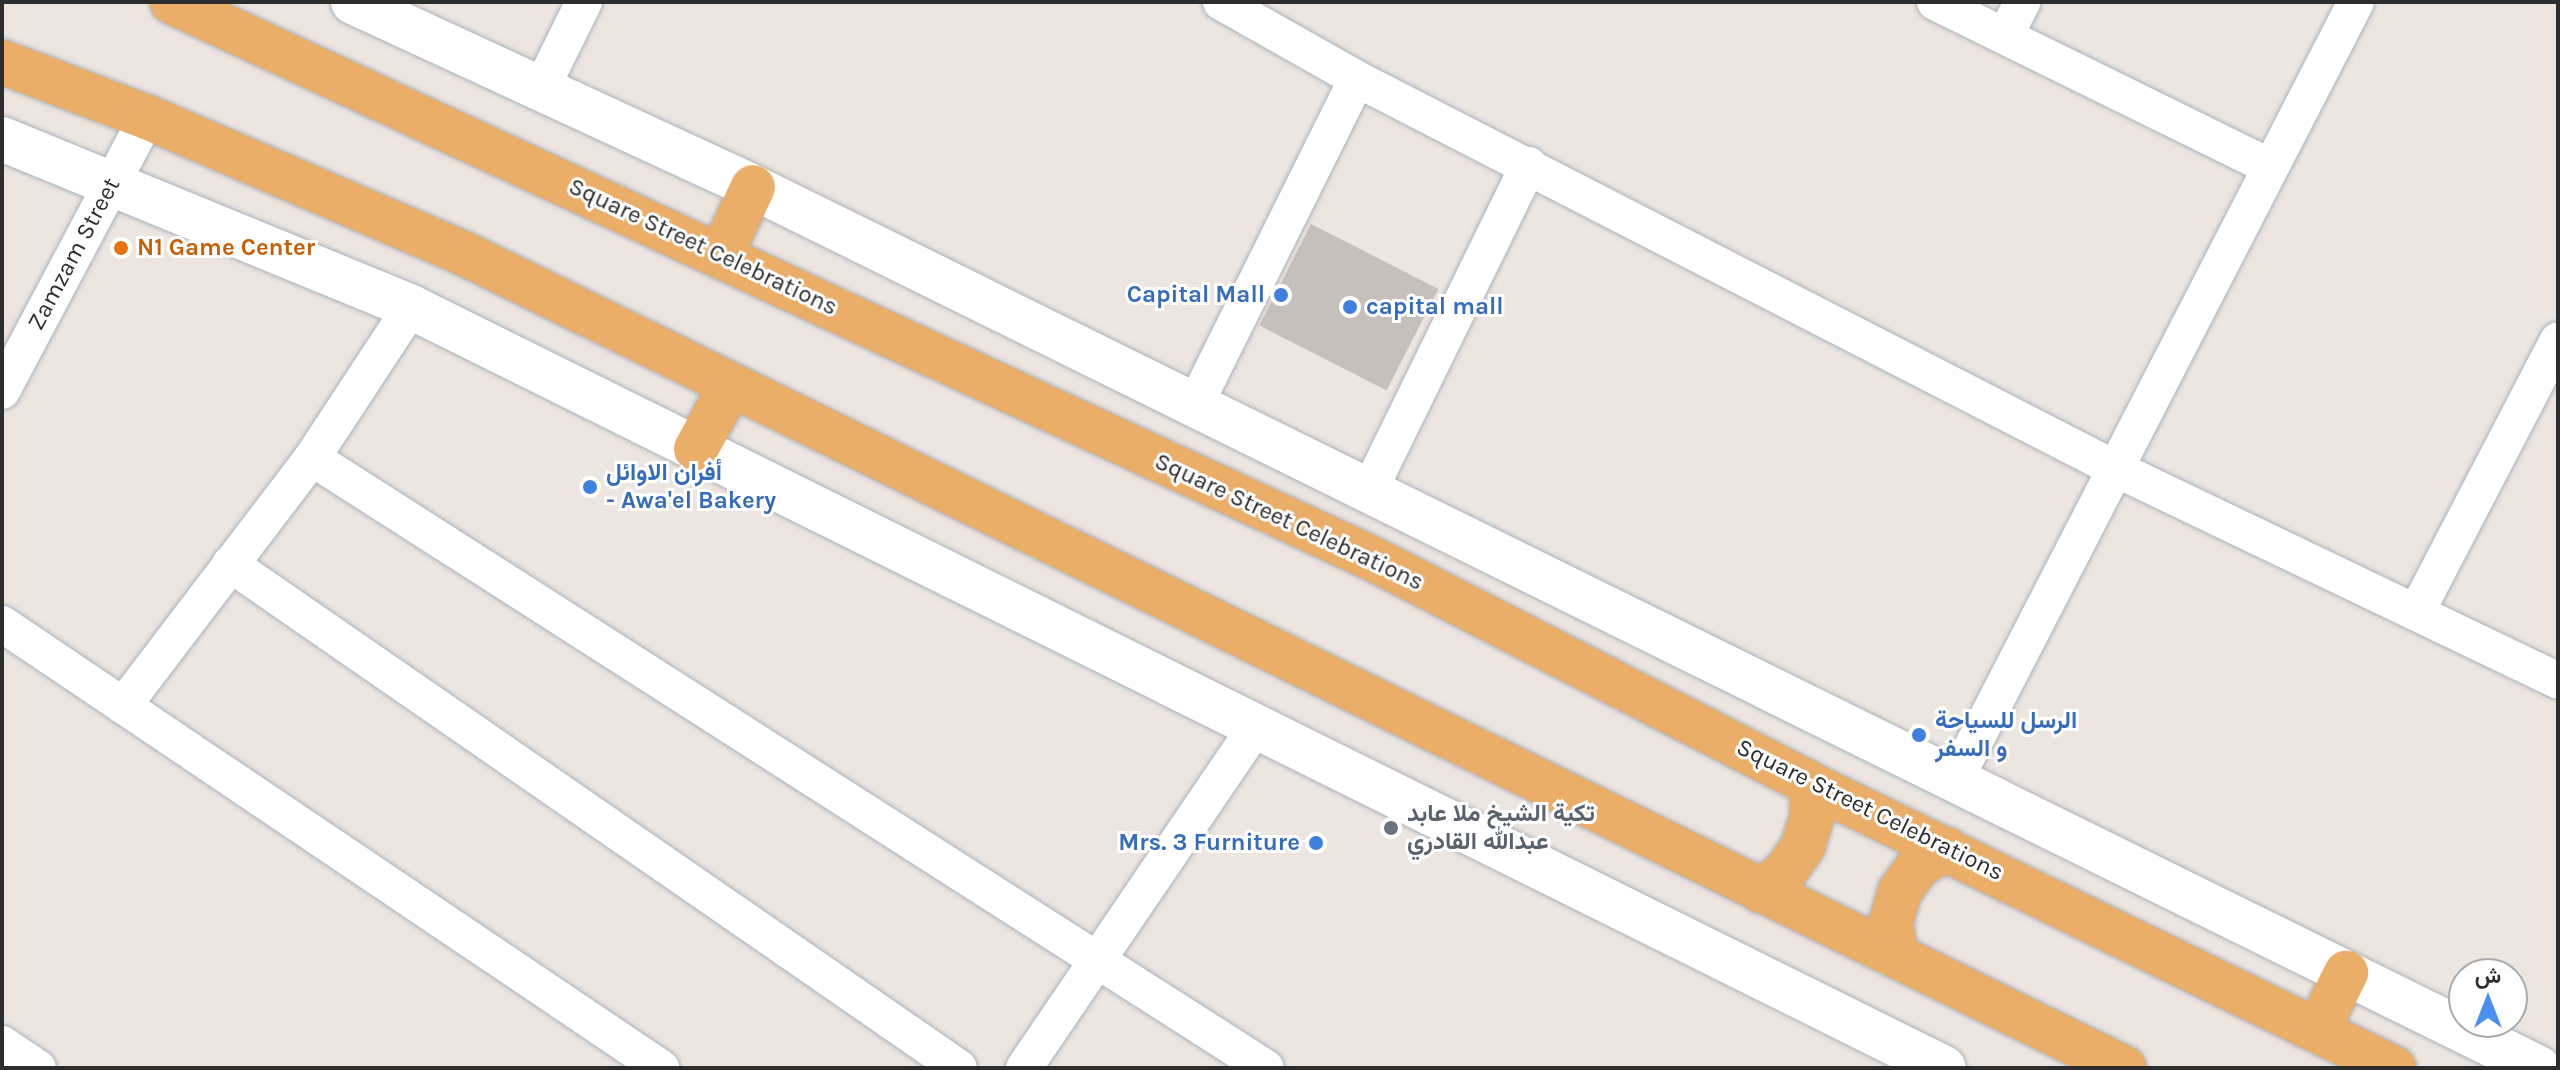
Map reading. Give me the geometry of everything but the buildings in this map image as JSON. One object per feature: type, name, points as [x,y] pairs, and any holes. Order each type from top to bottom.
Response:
[{"type":"main road","name":"Square Street Celebrations","points":[[172,2],[1373,559],[1812,785],[2394,1068]]},
{"type":"main road","points":[[353,2],[753,187],[2539,1068]]},
{"type":"main road","points":[[2,62],[147,117],[467,255],[2124,1068]]},
{"type":"main road","points":[[2,139],[113,181],[411,307],[1944,1068]]},
{"type":"main road","points":[[721,255],[753,187]]},
{"type":"main road","points":[[696,449],[731,385]]},
{"type":"main road","points":[[1761,891],[1785,872],[1803,846],[1812,816],[1812,785]]},
{"type":"main road","points":[[1896,955],[1891,922],[1900,891],[1919,865],[1947,849]]},
{"type":"main road","points":[[2318,1029],[2346,973]]},
{"type":"street","points":[[542,87],[584,2]]},
{"type":"street","points":[[1221,2],[1357,79],[2114,468],[2558,681]]},
{"type":"street","points":[[1935,2],[2270,167]]},
{"type":"street","points":[[2005,36],[2022,2]]},
{"type":"street","points":[[1955,780],[2356,2]]},
{"type":"street","points":[[1195,405],[1357,79]]},
{"type":"street","name":"Zamzam Street","points":[[2,391],[147,117]]},
{"type":"street","points":[[1369,491],[1529,165]]},
{"type":"street","points":[[123,706],[312,458],[411,307]]},
{"type":"street","points":[[2417,611],[2558,340]]},
{"type":"street","points":[[312,458],[1266,1068]]},
{"type":"street","points":[[230,564],[959,1068]]},
{"type":"street","points":[[2,624],[661,1068]]},
{"type":"street","points":[[1024,1068],[1095,959],[1256,727]]},
{"type":"place","name":"N1 Game Center","points":[[121,248]]},
{"type":"place","name":"Capital Mall","points":[[1281,295]]},
{"type":"place","name":"capital mall","points":[[1350,307]]},
{"type":"place","name":"أفران الاوائل - Awa'el Bakery","points":[[590,487]]},
{"type":"place","name":"الرسل للسياحة و السفر","points":[[1919,735]]},
{"type":"place","name":"تكية الشيخ ملا عابد عبدالله القادري","points":[[1391,828]]},
{"type":"place","name":"Mrs. 3 Furniture","points":[[1316,843]]}]
